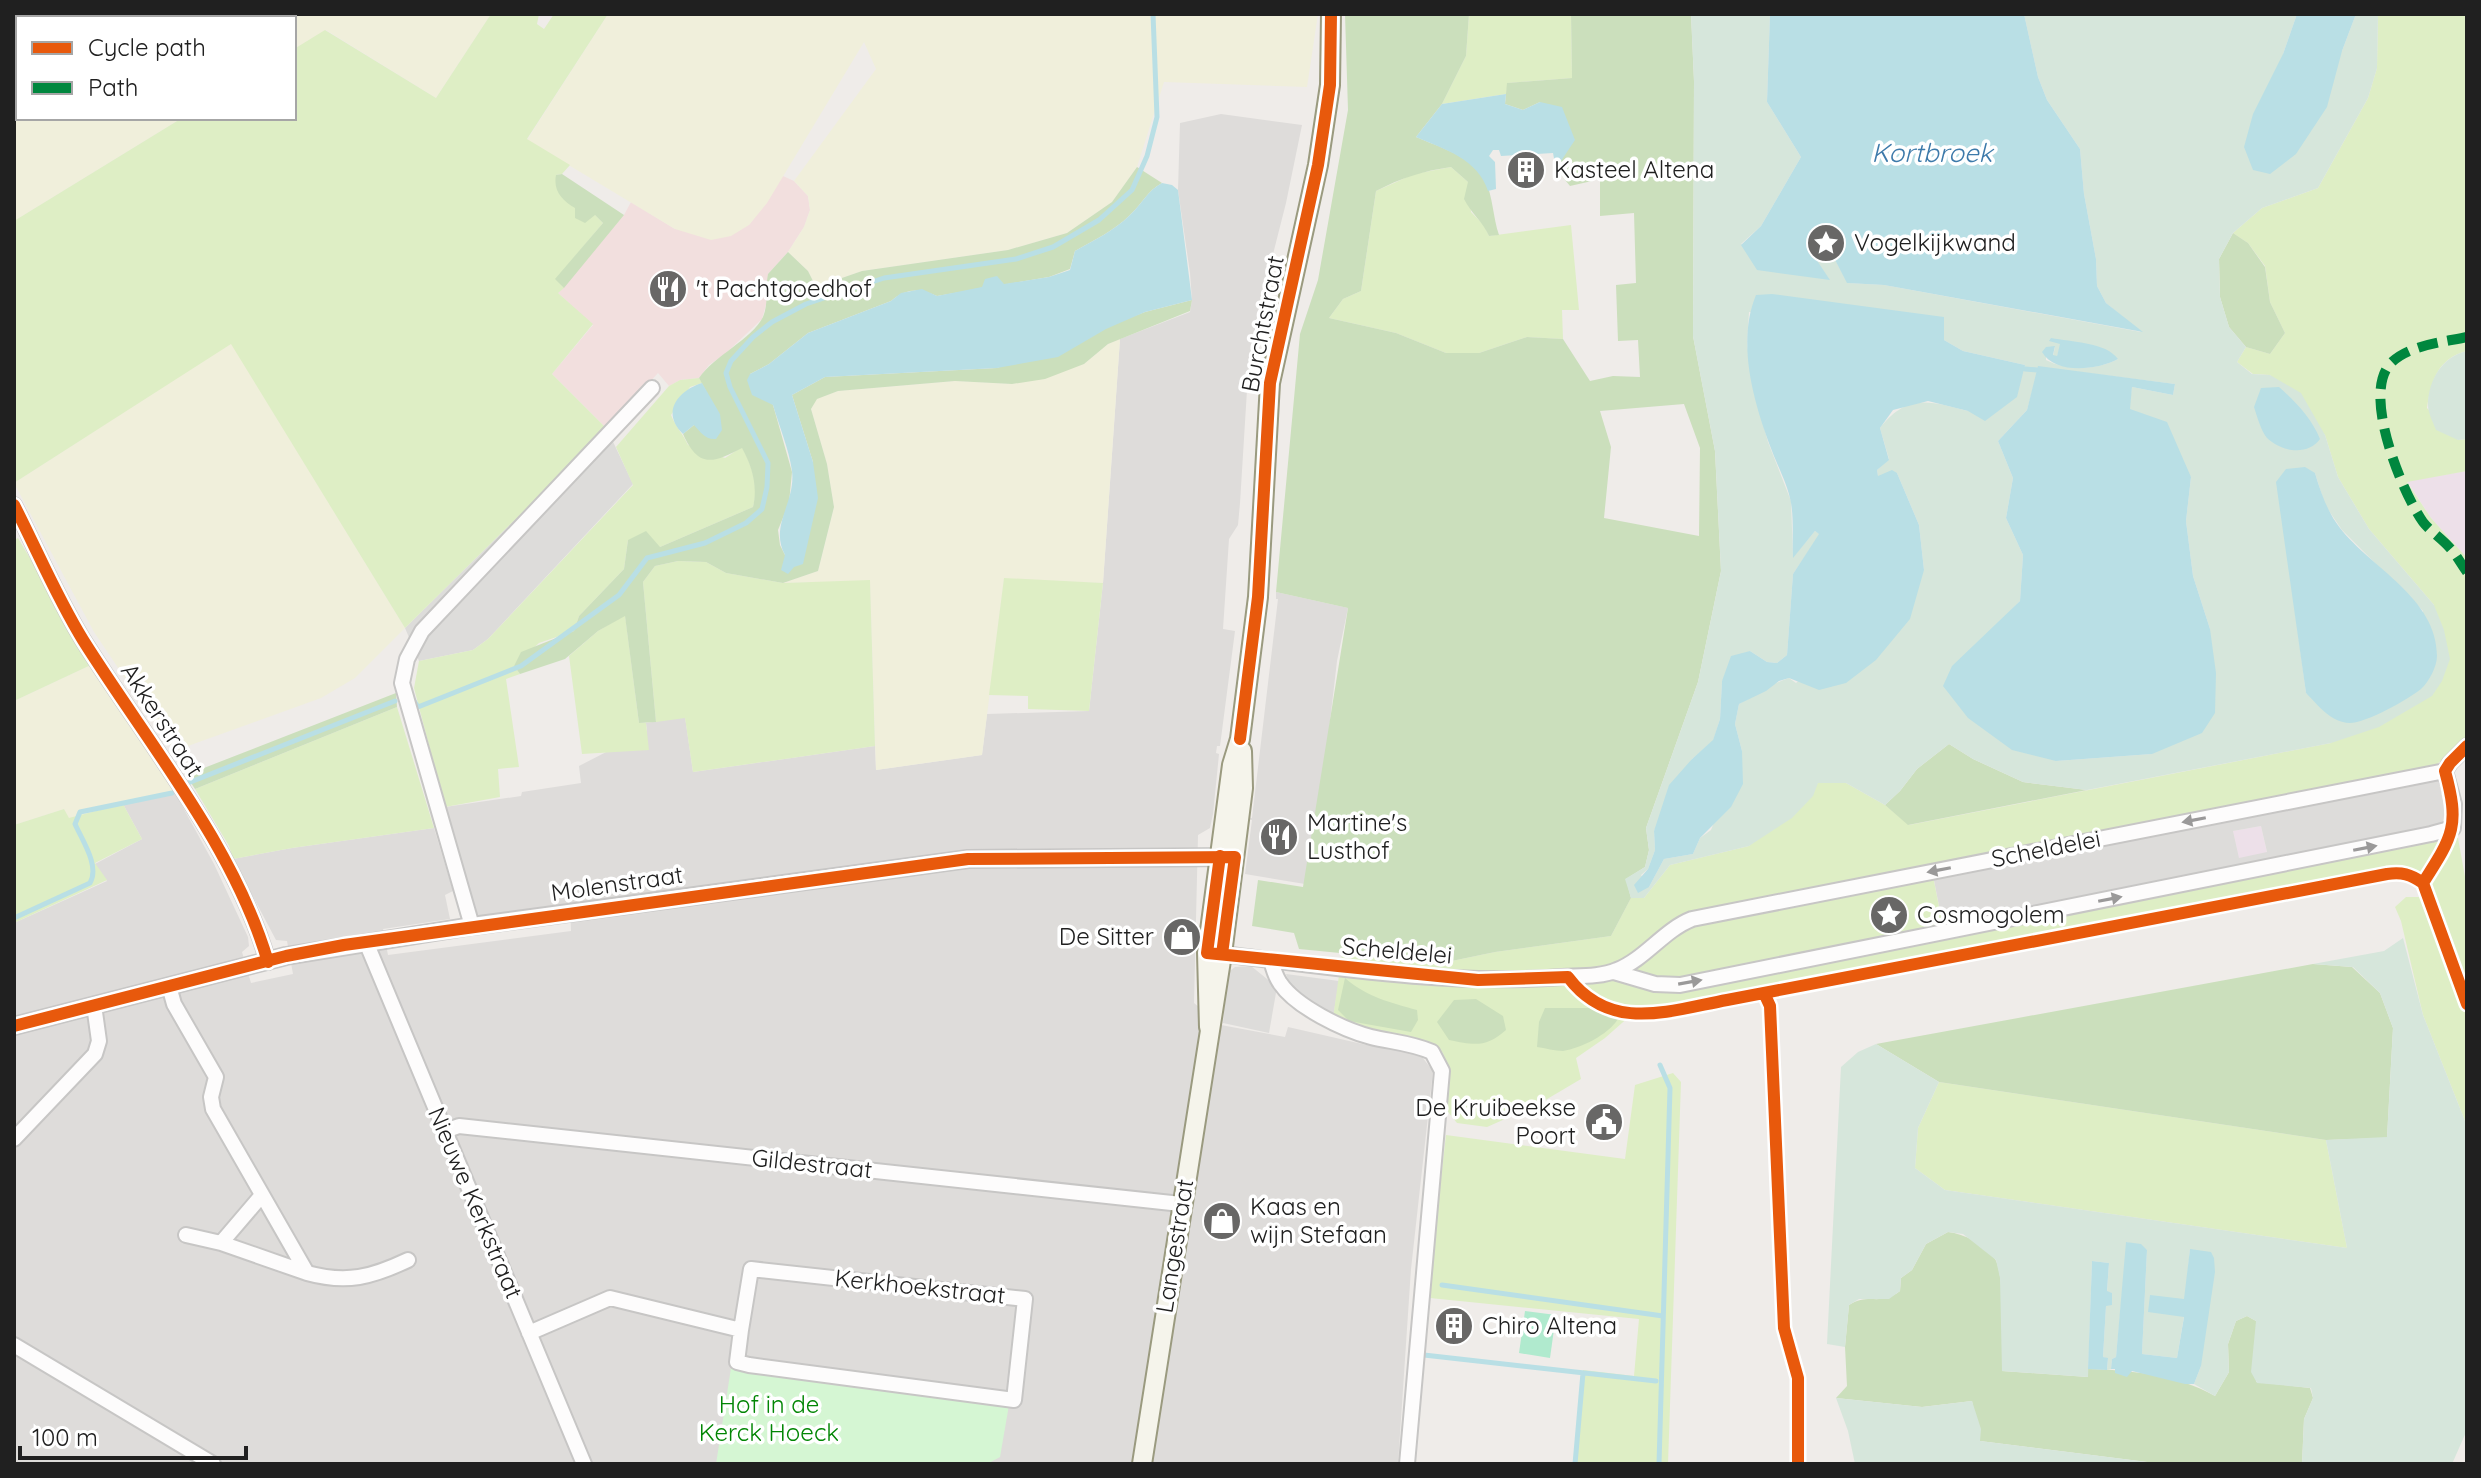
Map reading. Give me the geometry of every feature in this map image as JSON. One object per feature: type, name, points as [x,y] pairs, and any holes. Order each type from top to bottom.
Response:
[{"type":"main road","name":"Burchtstraat","points":[[1227,857],[1243,788],[1244,760],[1240,739],[1258,597],[1270,383],[1318,165],[1330,85],[1331,14]]},
{"type":"main road","name":"Langestraat","points":[[1142,1464],[1209,1027],[1214,954],[1227,857]]},
{"type":"street","points":[[472,926],[402,683],[407,659],[422,631],[652,388]]},
{"type":"street","name":"Akkerstraat","points":[[14,505],[81,637],[217,847],[254,924],[268,962]]},
{"type":"street","points":[[2460,803],[2445,771],[2452,759],[2467,746]]},
{"type":"street","name":"Scheldelei","points":[[1614,972],[1692,919],[2445,771]]},
{"type":"street","name":"Scheldelei","points":[[1214,954],[1478,980],[1525,980],[1614,972],[1655,984],[1680,985],[2453,828],[2460,803]]},
{"type":"street","name":"Molenstraat","points":[[14,1026],[286,956],[472,926],[968,859],[1227,857]]},
{"type":"street","name":"Nieuwe Kerkstraat","points":[[366,942],[584,1464]]},
{"type":"street","points":[[1271,960],[1278,982],[1295,999],[1344,1028],[1371,1037],[1412,1044],[1432,1052],[1442,1071],[1407,1464]]},
{"type":"street","points":[[169,986],[174,1004],[216,1077],[211,1097],[213,1109],[307,1273]]},
{"type":"street","points":[[14,1139],[95,1054],[99,1041],[94,1005]]},
{"type":"street","name":"Gildestraat","points":[[445,1131],[459,1126],[1181,1204]]},
{"type":"street","points":[[221,1243],[262,1195]]},
{"type":"street","points":[[186,1235],[221,1243],[325,1278],[347,1280],[371,1276],[408,1260]]},
{"type":"street","name":"Kerkhoekstraat","points":[[751,1269],[1025,1299],[1014,1400],[737,1362],[741,1330],[751,1269]]},
{"type":"street","points":[[529,1333],[610,1298],[741,1330]]},
{"type":"street","points":[[14,1345],[213,1464]]},
{"type":"shaded area","points":[[1221,114],[1302,125],[1257,317],[1248,374],[1238,525],[1229,539],[1223,629],[1235,631],[1220,746],[1217,746],[1216,753],[1219,754],[1210,828],[1198,835],[1194,1003],[1221,1025],[1285,1037],[1288,1027],[1371,1046],[1387,1046],[1419,1053],[1433,1071],[1411,1269],[1398,1464],[14,1464],[14,923],[107,881],[95,864],[142,839],[123,804],[174,791],[214,864],[248,937],[249,946],[242,952],[251,983],[293,974],[287,941],[276,940],[233,859],[292,848],[434,828],[453,891],[445,895],[450,919],[383,929],[388,955],[571,931],[570,903],[477,916],[445,807],[581,783],[579,766],[647,731],[646,723],[685,717],[693,772],[875,746],[876,770],[982,755],[987,714],[1089,711],[1103,583],[1120,339],[1190,312],[1190,273],[1178,190],[1180,123]]},
{"type":"shaded area","points":[[783,176],[794,181],[808,196],[810,210],[804,227],[788,252],[768,274],[767,301],[762,319],[709,365],[699,378],[680,380],[669,386],[658,373],[607,429],[552,374],[593,325],[558,293],[624,215],[631,202],[675,229],[749,225]]},
{"type":"shaded area","points":[[607,429],[633,484],[488,639],[473,650],[419,661],[405,628]]},
{"type":"shaded area","points":[[2467,471],[2467,558],[2431,518],[2407,481]]},
{"type":"shaded area","points":[[1276,592],[1348,608],[1337,661],[1311,885],[1245,874],[1252,820],[1213,814],[1252,818],[1278,599]]},
{"type":"shaded area","points":[[2435,766],[2445,809],[2441,838],[1945,937],[1931,865]],"holes":[[[2261,826],[2267,852],[2239,858],[2233,831]]]},
{"type":"shaded area","points":[[2261,826],[2267,853],[2239,859],[2233,831]]},
{"type":"shaded area","points":[[1251,966],[1277,987],[1269,1033],[1223,1023],[1227,973],[1235,967]]},
{"type":"shaded area","points":[[1286,974],[1339,981],[1333,1018],[1291,988]]},
{"type":"green space","points":[[14,14],[491,14],[436,98],[326,30],[296,48],[296,16],[16,16],[16,120],[179,120],[14,221]]},
{"type":"green space","points":[[491,14],[539,14],[537,24],[544,29],[554,14],[608,14],[527,139],[570,165],[562,174],[556,175],[603,223],[556,279],[564,288],[558,293],[593,324],[552,374],[607,429],[405,628],[231,344],[14,483],[14,221],[179,120],[296,120],[296,48],[325,30],[436,98]]},
{"type":"green space","points":[[608,14],[1318,14],[1307,87],[1164,82],[1137,167],[1112,202],[1067,233],[1008,250],[862,271],[816,287],[808,271],[788,252],[804,227],[810,210],[808,196],[794,181],[876,69],[864,42],[767,203],[749,225],[731,236],[711,240],[675,229],[527,140]]},
{"type":"green space","points":[[1345,14],[1469,14],[1466,56],[1442,104],[1416,137],[1454,153],[1479,172],[1488,186],[1499,235],[1489,236],[1464,199],[1468,182],[1451,167],[1385,186],[1376,191],[1361,291],[1343,299],[1329,318],[1396,333],[1446,353],[1479,353],[1527,337],[1563,339],[1590,381],[1613,376],[1640,377],[1638,340],[1618,341],[1616,285],[1636,283],[1634,213],[1600,216],[1600,168],[1592,181],[1570,186],[1561,175],[1561,161],[1540,102],[1523,110],[1505,104],[1507,83],[1572,78],[1571,14],[1691,14],[1694,81],[1693,336],[1715,451],[1721,571],[1698,682],[1646,828],[1649,850],[1645,867],[1626,879],[1631,898],[1611,936],[1495,952],[1442,963],[1299,949],[1294,933],[1252,926],[1258,880],[1303,887],[1348,608],[1276,592],[1300,334],[1318,280],[1348,110]],"holes":[[[1684,404],[1700,448],[1699,536],[1604,518],[1611,447],[1600,411]]]},
{"type":"green space","points":[[1469,14],[1571,14],[1572,78],[1508,83],[1506,94],[1442,104],[1466,56]]},
{"type":"green space","points":[[1691,14],[1770,14],[1767,102],[1801,157],[1761,226],[1741,244],[1829,279],[1816,260],[1820,236],[1837,238],[1832,254],[1848,283],[1884,285],[2141,332],[2106,303],[2097,286],[2080,149],[2047,100],[2038,77],[2024,14],[2297,14],[2283,54],[2342,51],[2356,14],[2378,14],[2377,68],[2368,98],[2318,188],[2262,208],[2233,233],[2219,259],[2220,297],[2229,327],[2246,347],[2237,362],[2252,374],[2270,375],[2301,393],[2325,435],[2338,477],[2369,529],[2434,605],[2444,630],[2450,659],[2442,681],[2432,696],[2379,727],[2331,743],[2087,790],[2023,782],[1949,744],[1917,769],[1885,805],[1846,783],[1818,783],[1813,796],[1792,818],[1749,846],[1670,865],[1644,898],[1631,898],[1625,879],[1645,867],[1649,850],[1646,828],[1698,682],[1721,571],[1715,451],[1693,336],[1694,81]],"holes":[[[1749,312],[1944,318],[1944,340],[1963,351],[2025,365],[1968,411],[1920,403],[1900,409],[1880,428],[1889,459],[1877,470],[1878,477],[1897,473],[1919,525],[1924,570],[1796,683],[1789,678],[1783,680],[1739,704],[1735,724],[1742,751],[1711,830],[1700,838],[1693,854],[1664,859],[1649,887],[1641,875],[1648,869],[1655,850],[1654,831],[1692,759],[1713,741],[1720,719],[1722,681],[1750,651],[1767,662],[1777,663],[1787,655],[1793,574],[1820,534],[1815,531],[1793,557],[1791,501],[1768,442],[1754,391],[1747,344]],[[2061,344],[2118,359],[2092,367],[2063,366],[2046,360],[2046,347],[2055,347],[2053,356],[2057,356]],[[2039,367],[2175,384],[2173,395],[2132,387],[2129,409],[2191,477],[2186,521],[2193,576],[2210,629],[2152,754],[2056,761],[1990,632],[2020,601],[2023,555],[2006,518],[2013,478],[1998,441],[2027,410]],[[2315,473],[2325,505],[2342,530],[2423,611],[2423,687],[2374,715],[2351,723],[2306,693],[2290,573]]]},
{"type":"green space","points":[[2378,14],[2467,14],[2467,351],[2449,359],[2438,372],[2427,408],[2458,440],[2467,439],[2467,471],[2407,482],[2431,518],[2467,558],[2467,737],[2435,766],[1931,866],[1945,937],[2441,838],[2458,838],[2467,888],[2467,1126],[2423,1015],[2395,907],[2406,897],[2425,897],[2423,883],[2400,872],[1727,1000],[1631,1015],[1576,1058],[1581,1079],[1537,1105],[1487,1127],[1457,1123],[1444,1107],[1446,1070],[1443,1053],[1434,1044],[1333,1018],[1342,954],[1442,963],[1495,952],[1611,936],[1631,898],[1644,898],[1670,865],[1749,846],[1818,783],[1846,783],[1885,805],[1909,825],[2331,743],[2434,605],[2369,529],[2338,477],[2325,435],[2270,375],[2253,374],[2237,362],[2246,347],[2270,354],[2285,333],[2270,302],[2265,266],[2248,243],[2233,233],[2262,208],[2318,188],[2368,98],[2377,68]]},
{"type":"green space","points":[[1137,167],[1162,183],[1117,226],[1075,251],[1070,269],[1049,277],[937,296],[919,291],[908,292],[808,333],[769,364],[750,374],[773,405],[792,472],[789,503],[778,530],[785,555],[813,462],[792,395],[825,377],[997,368],[1145,312],[1192,300],[1190,311],[1108,344],[1084,364],[1045,379],[1012,384],[955,381],[838,391],[817,399],[811,409],[827,464],[834,507],[818,571],[783,583],[726,573],[706,562],[678,561],[655,566],[643,582],[656,722],[639,723],[625,616],[598,631],[565,659],[520,674],[514,666],[521,652],[574,631],[579,616],[624,569],[628,540],[646,531],[660,547],[753,507],[753,476],[742,448],[708,460],[695,453],[683,434],[694,425],[706,391],[699,378],[758,325],[765,312],[768,274],[788,252],[808,271],[816,287],[862,271],[1008,250],[1067,233],[1112,202]]},
{"type":"green space","points":[[1451,167],[1468,182],[1471,212],[1484,225],[1489,236],[1571,225],[1579,310],[1562,310],[1563,339],[1527,337],[1479,353],[1446,353],[1396,333],[1329,318],[1343,299],[1361,291],[1376,191],[1414,174]]},
{"type":"green space","points":[[562,174],[624,215],[564,288],[555,279],[603,223],[595,215],[585,223],[575,218],[575,208],[557,190],[556,175]]},
{"type":"green space","points":[[2233,233],[2248,243],[2265,267],[2270,302],[2285,333],[2270,354],[2246,347],[2229,327],[2220,297],[2219,259]]},
{"type":"green space","points":[[1120,339],[1103,583],[1004,579],[982,755],[876,770],[870,581],[783,583],[818,571],[834,507],[827,464],[811,409],[816,399],[838,391],[955,381],[1012,384],[1084,364],[1108,344]]},
{"type":"green space","points":[[231,343],[405,628],[355,678],[321,698],[174,751],[94,632],[14,483]]},
{"type":"green space","points":[[2467,351],[2467,439],[2458,440],[2436,430],[2428,405],[2438,370],[2451,358]]},
{"type":"green space","points":[[699,378],[702,383],[690,387],[671,415],[688,445],[725,458],[742,447],[754,476],[753,507],[660,547],[628,540],[624,569],[579,616],[574,631],[539,643],[514,666],[520,674],[506,679],[519,767],[498,769],[500,797],[445,807],[414,688],[419,661],[473,650],[488,639],[633,485],[616,447],[669,386],[680,380]]},
{"type":"green space","points":[[18,538],[93,664],[14,701],[14,540]]},
{"type":"green space","points":[[678,561],[706,562],[726,573],[783,583],[870,580],[875,746],[693,772],[685,718],[656,722],[643,582],[655,566]]},
{"type":"green space","points":[[1004,578],[1103,583],[1089,711],[1028,709],[1028,696],[989,695]]},
{"type":"green space","points":[[625,615],[639,723],[646,723],[649,750],[582,754],[569,656],[598,631]]},
{"type":"green space","points":[[93,664],[174,791],[69,819],[64,809],[14,825],[14,701]]},
{"type":"green space","points":[[396,693],[397,707],[195,789],[186,775]]},
{"type":"green space","points":[[397,707],[434,828],[233,859],[229,846],[195,789]]},
{"type":"green space","points":[[1949,744],[2023,782],[2087,790],[1908,825],[1885,805],[1917,769]]},
{"type":"green space","points":[[123,804],[142,839],[95,863],[107,880],[14,923],[14,825],[64,809],[69,818]]},
{"type":"green space","points":[[2403,938],[2423,1015],[2467,1126],[2467,1430],[2452,1464],[2302,1464],[2304,1419],[2313,1398],[2311,1388],[2257,1383],[2251,1372],[2256,1321],[2247,1316],[2236,1321],[2228,1344],[2229,1372],[2215,1396],[2194,1384],[2201,1366],[2190,1249],[2185,1300],[2150,1296],[2184,1316],[2177,1358],[2142,1354],[2147,1250],[2127,1242],[2116,1357],[2112,1359],[2111,1369],[2107,1370],[2108,1359],[2103,1357],[2106,1305],[2112,1304],[2112,1293],[2107,1292],[2109,1263],[2092,1261],[2088,1377],[2002,1371],[2000,1278],[1996,1260],[1963,1234],[1948,1232],[1926,1244],[1912,1270],[1901,1278],[1900,1291],[1889,1299],[1859,1299],[1849,1305],[1845,1347],[1827,1344],[1841,1067],[1858,1052],[1876,1044],[1939,1082],[1918,1128],[1915,1168],[1945,1190],[2347,1248],[2326,1140],[2387,1137],[2393,1028],[2380,993],[2353,967],[2313,964],[2384,951]]},
{"type":"green space","points":[[2313,964],[2352,967],[2380,993],[2393,1028],[2387,1138],[2326,1140],[1939,1082],[1876,1044]]},
{"type":"green space","points":[[1345,978],[1388,1002],[1417,1010],[1418,1020],[1411,1032],[1349,1021],[1338,1010]]},
{"type":"green space","points":[[1476,999],[1503,1016],[1506,1030],[1492,1040],[1479,1044],[1449,1040],[1437,1022],[1454,1000]]},
{"type":"green space","points":[[1545,1008],[1593,1008],[1618,1019],[1594,1040],[1557,1051],[1537,1047],[1539,1022]]},
{"type":"green space","points":[[1673,1073],[1681,1082],[1668,1464],[1575,1464],[1583,1370],[1634,1376],[1639,1319],[1430,1298],[1446,1135],[1625,1159],[1635,1085]]},
{"type":"green space","points":[[1939,1082],[2326,1140],[2347,1248],[1945,1190],[1915,1168],[1918,1128]]},
{"type":"green space","points":[[1948,1232],[1974,1241],[1995,1259],[2002,1296],[2002,1371],[2088,1377],[2088,1369],[2137,1372],[2170,1378],[2215,1396],[2229,1372],[2228,1344],[2236,1321],[2247,1316],[2256,1321],[2256,1382],[2310,1388],[2313,1398],[2304,1419],[2302,1464],[2163,1464],[1980,1441],[1972,1401],[1922,1407],[1836,1398],[1847,1386],[1845,1347],[1849,1305],[1856,1301],[1886,1298],[1900,1291],[1901,1278],[1912,1270],[1926,1244]]},
{"type":"green space","points":[[1525,1311],[1556,1315],[1550,1358],[1519,1353]]},
{"type":"green space","name":"Hof in de Kerck Hoeck","points":[[731,1368],[1009,1405],[1000,1457],[987,1464],[716,1464]]},
{"type":"green space","points":[[1836,1398],[1922,1407],[1972,1401],[1981,1429],[1980,1441],[2163,1464],[1855,1464],[1848,1431]]},
{"type":"water","name":"Kortbroek","points":[[1770,14],[2024,14],[2038,77],[2047,100],[2080,149],[2097,286],[2106,303],[2143,332],[1884,285],[1847,283],[1832,254],[1836,238],[1820,236],[1816,259],[1830,280],[1757,270],[1741,245],[1761,226],[1801,157],[1767,102]]},
{"type":"water","points":[[2297,14],[2356,14],[2327,107],[2296,154],[2270,174],[2253,170],[2244,147],[2253,114],[2283,54]]},
{"type":"water","points":[[1506,94],[1505,104],[1523,110],[1540,102],[1562,107],[1575,140],[1561,161],[1561,175],[1557,174],[1553,153],[1501,156],[1499,150],[1493,150],[1489,156],[1495,162],[1496,189],[1488,191],[1476,171],[1459,156],[1416,137],[1442,104]]},
{"type":"water","points":[[1162,183],[1178,190],[1192,300],[1145,312],[1106,329],[1058,357],[997,368],[825,377],[792,395],[813,462],[818,498],[803,564],[794,567],[788,574],[781,570],[785,555],[781,544],[781,524],[790,493],[792,471],[773,405],[752,395],[747,380],[750,374],[769,364],[808,333],[891,301],[901,293],[922,289],[937,296],[982,287],[985,279],[997,276],[1004,284],[1049,277],[1070,270],[1075,251],[1117,226]]},
{"type":"water","points":[[1772,294],[1944,317],[1944,340],[1963,351],[2025,365],[2017,397],[1985,421],[1968,411],[1928,401],[1893,410],[1880,428],[1889,460],[1877,470],[1878,476],[1892,470],[1897,473],[1919,525],[1924,570],[1910,619],[1876,660],[1846,683],[1819,690],[1789,678],[1739,704],[1735,724],[1742,751],[1743,784],[1731,807],[1700,838],[1693,854],[1664,859],[1649,887],[1638,893],[1634,885],[1648,869],[1655,850],[1654,831],[1669,785],[1713,740],[1720,719],[1722,681],[1731,656],[1750,651],[1767,662],[1777,663],[1787,655],[1793,574],[1819,534],[1815,531],[1793,558],[1790,496],[1754,394],[1748,353],[1750,314],[1756,295]]},
{"type":"water","points":[[2051,338],[2097,346],[2118,359],[2089,368],[2066,367],[2048,359],[2042,352],[2046,347],[2055,346],[2053,355],[2057,356],[2060,344],[2049,341]]},
{"type":"water","points":[[2038,366],[2175,384],[2173,395],[2132,387],[2130,409],[2167,422],[2191,477],[2186,521],[2193,576],[2210,629],[2216,673],[2215,713],[2202,733],[2152,754],[2056,761],[2012,750],[1968,718],[1943,686],[1952,666],[2020,601],[2023,555],[2006,518],[2013,478],[1998,441],[2027,410]]},
{"type":"water","points":[[702,383],[720,414],[722,430],[716,439],[706,437],[694,425],[683,434],[673,418],[679,397]]},
{"type":"water","points":[[2279,387],[2317,432],[2320,439],[2309,448],[2287,449],[2273,443],[2263,431],[2254,407],[2261,388]]},
{"type":"water","points":[[2305,467],[2315,473],[2325,502],[2340,528],[2400,585],[2426,617],[2434,635],[2437,660],[2424,686],[2397,704],[2357,722],[2343,722],[2331,716],[2306,693],[2276,482],[2286,469]]},
{"type":"water","points":[[2126,1242],[2141,1244],[2147,1250],[2142,1354],[2177,1358],[2184,1317],[2148,1312],[2150,1295],[2184,1299],[2190,1249],[2211,1252],[2214,1258],[2215,1272],[2201,1366],[2194,1384],[2132,1371],[2127,1377],[2111,1369],[2112,1359],[2116,1357]]},
{"type":"water","points":[[2092,1261],[2109,1263],[2107,1291],[2112,1293],[2112,1305],[2106,1306],[2103,1357],[2108,1358],[2107,1370],[2088,1369]]},
{"type":"waterway","points":[[412,698],[418,707],[521,666],[619,595],[647,558],[705,543],[746,523],[762,509],[768,463],[726,373],[731,361],[772,322],[806,304],[884,278],[1016,259],[1053,247],[1099,220],[1132,190],[1147,156],[1157,117],[1153,14]]},
{"type":"waterway","points":[[2025,369],[2037,370]]},
{"type":"waterway","points":[[188,783],[395,701]]},
{"type":"waterway","points":[[14,918],[90,883],[93,876],[91,861],[75,824],[80,812],[172,793]]},
{"type":"waterway","points":[[1659,1464],[1670,1088],[1660,1065]]},
{"type":"waterway","points":[[1442,1285],[1663,1316]]},
{"type":"waterway","points":[[1424,1355],[1656,1381]]},
{"type":"waterway","points":[[1575,1464],[1583,1373]]},
{"type":"marked path","points":[[2467,337],[2428,345],[2399,356],[2383,376],[2380,395],[2388,442],[2414,508],[2423,522],[2452,550],[2467,572]]},
{"type":"cycle path","points":[[1240,739],[1258,597],[1270,383],[1318,165],[1330,85],[1331,14]]},
{"type":"cycle path","points":[[14,505],[83,640],[187,796],[234,877],[268,962]]},
{"type":"cycle path","points":[[2423,883],[2451,830],[2452,805],[2445,771],[2467,746]]},
{"type":"cycle path","points":[[1220,856],[1207,953],[1478,980],[1568,977],[1584,995],[1602,1006],[1641,1014],[1683,1009],[2387,874],[2406,874],[2423,883]]},
{"type":"cycle path","points":[[14,1026],[286,956],[344,945],[968,859],[1235,857],[1222,954]]},
{"type":"cycle path","points":[[2423,883],[2467,1004]]},
{"type":"cycle path","points":[[1764,993],[1770,1006],[1784,1328],[1798,1378],[1798,1464]]},
{"type":"place","name":"Kasteel Altena","points":[[1526,170]]},
{"type":"place","name":"Vogelkijkwand","points":[[1826,243]]},
{"type":"place","name":"'t Pachtgoedhof","points":[[668,289]]},
{"type":"place","name":"Martine's Lusthof","points":[[1279,837]]},
{"type":"place","name":"Cosmogolem","points":[[1889,915]]},
{"type":"place","name":"De Sitter","points":[[1182,937]]},
{"type":"place","name":"De Kruibeekse Poort","points":[[1604,1122]]},
{"type":"place","name":"Kaas en wijn Stefaan","points":[[1222,1221]]},
{"type":"place","name":"Chiro Altena","points":[[1454,1326]]}]
